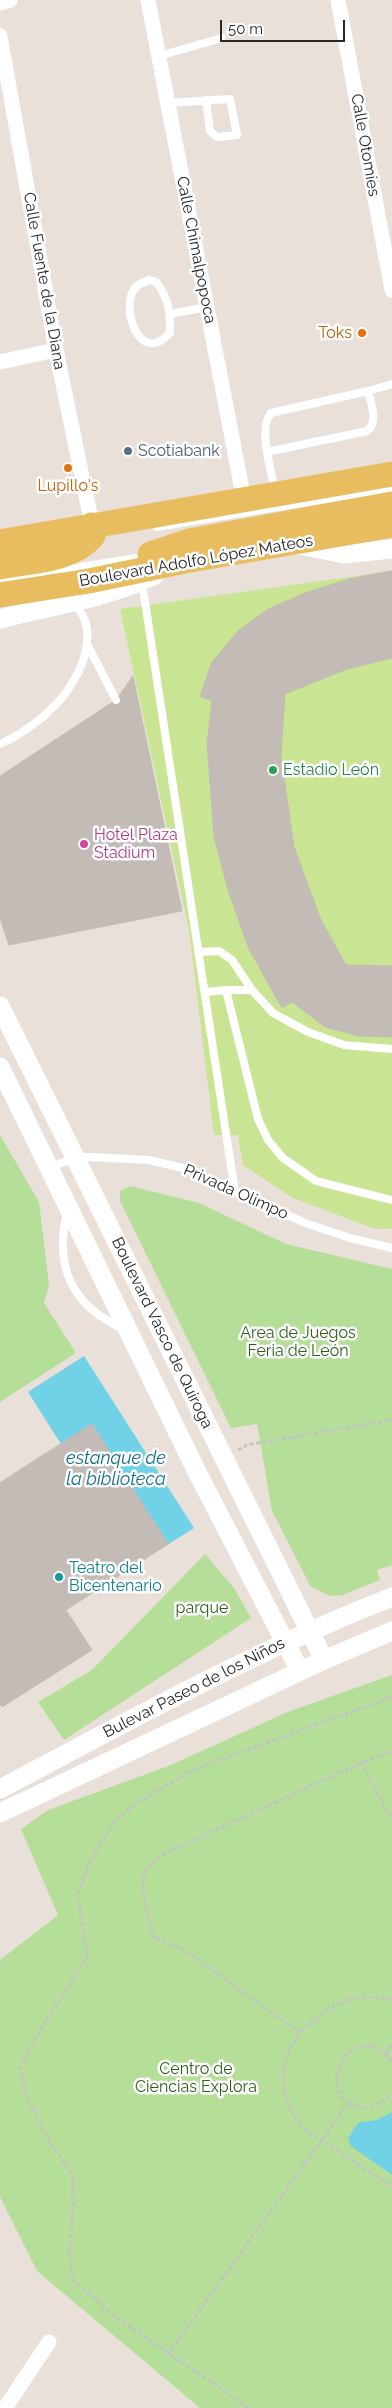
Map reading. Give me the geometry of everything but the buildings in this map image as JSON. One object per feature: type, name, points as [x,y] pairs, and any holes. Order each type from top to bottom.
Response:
[{"type":"main road","points":[[0,542],[90,534],[244,500],[276,496],[392,474]]},
{"type":"main road","points":[[89,581],[138,557],[189,541],[392,504]]},
{"type":"main road","name":"Boulevard Adolfo López Mateos","points":[[0,595],[89,581],[185,561],[392,525]]},
{"type":"main road","points":[[0,567],[64,555],[77,550],[90,534]]},
{"type":"street","points":[[0,3],[10,0]]},
{"type":"street","name":"Calle Chimalpopoca","points":[[148,0],[244,500]]},
{"type":"street","name":"Calle Otomíes","points":[[338,0],[392,290]]},
{"type":"street","name":"Calle Fuente de la Diana","points":[[0,36],[90,534]]},
{"type":"street","points":[[0,362],[56,350]]},
{"type":"street","points":[[288,543],[344,554],[392,549]]},
{"type":"street","points":[[0,619],[73,604],[142,582],[185,561]]},
{"type":"street","name":"Boulevard Vasco de Quiroga","points":[[0,1006],[324,1660]]},
{"type":"street","name":"Boulevard Vasco de Quiroga","points":[[0,1067],[48,1168],[284,1643],[300,1671]]},
{"type":"street","name":"Bulevar Paseo de los Niños","points":[[0,1789],[134,1717],[309,1630],[392,1598]]},
{"type":"street","name":"Bulevar Paseo de los Niños","points":[[0,1813],[300,1671],[392,1631]]},
{"type":"street","points":[[5,2408],[49,2342]]},
{"type":"lane","points":[[159,56],[222,38]]},
{"type":"lane","points":[[168,103],[206,100],[230,99],[237,135],[217,138],[210,131],[206,100]]},
{"type":"lane","points":[[149,280],[156,282],[164,294],[170,314],[170,333],[166,337],[145,343],[140,339],[133,326],[131,297],[134,288],[149,280]]},
{"type":"lane","points":[[170,314],[207,307]]},
{"type":"lane","points":[[276,496],[267,452],[266,421],[271,414],[392,384]]},
{"type":"lane","points":[[267,452],[367,431],[372,427],[374,421],[368,391]]},
{"type":"lane","points":[[148,528],[392,488]]},
{"type":"lane","points":[[0,580],[392,512]]},
{"type":"lane","points":[[142,582],[235,1192]]},
{"type":"lane","points":[[0,744],[40,718],[59,701],[73,682],[83,660],[88,632],[84,617],[73,604]]},
{"type":"lane","points":[[87,644],[116,700]]},
{"type":"lane","points":[[199,952],[219,951],[232,960],[252,990],[273,1013],[308,1032],[344,1046],[392,1049]]},
{"type":"lane","points":[[226,990],[258,1119],[268,1140],[283,1158],[316,1181],[392,1200]]},
{"type":"lane","points":[[205,992],[252,990]]},
{"type":"lane","name":"Privada Olimpo","points":[[48,1168],[75,1158],[148,1160],[183,1168],[305,1223],[350,1238],[392,1248]]},
{"type":"lane","points":[[68,1208],[62,1232],[62,1252],[65,1269],[74,1287],[104,1320],[130,1332]]},
{"type":"path","points":[[224,1459],[247,1445],[392,1420]]},
{"type":"path","points":[[249,2408],[111,2314],[73,2280],[69,2249],[74,2208],[73,2176],[52,2144],[27,2097],[20,2069],[39,2032],[87,1957],[78,1894],[92,1857],[117,1819],[137,1803],[192,1770],[392,1697]]},
{"type":"path","points":[[300,2033],[180,1948],[154,1938],[142,1882],[145,1871],[159,1858],[174,1849],[361,1763],[392,1751]]},
{"type":"path","points":[[361,1763],[392,1820]]},
{"type":"path","points":[[392,1999],[356,1997],[325,2010],[303,2027],[288,2052],[282,2080],[286,2102],[300,2124],[392,2187]]},
{"type":"path","points":[[386,2054],[392,2044]]},
{"type":"path","points":[[392,2061],[386,2054],[368,2047],[359,2048],[342,2058],[337,2067],[336,2077],[337,2087],[349,2102],[360,2107],[380,2104],[392,2092]]},
{"type":"path","points":[[168,2354],[349,2102]]},
{"type":"green space","name":"Estadio León","points":[[392,571],[392,1229],[372,1228],[293,1198],[243,1165],[238,1135],[214,1135],[189,930],[120,609]]},
{"type":"green space","points":[[0,1135],[39,1202],[49,1285],[44,1303],[76,1353],[0,1402]]},
{"type":"green space","name":"Area de Juegos Feria de León","points":[[130,1186],[199,1203],[286,1244],[392,1269],[392,1565],[377,1570],[380,1580],[342,1595],[330,1596],[311,1587],[272,1511],[257,1424],[231,1428],[120,1201],[120,1191]]},
{"type":"green space","name":"parque","points":[[205,1554],[234,1588],[251,1618],[64,1740],[38,1702],[92,1670]]},
{"type":"green space","name":"Centro de Ciencias Explora","points":[[392,1675],[392,2408],[200,2408],[37,2271],[0,2197],[0,1960],[58,1915],[21,1829],[48,1810],[171,1765],[290,1711]]},
{"type":"water","name":"estanque de la biblioteca","points":[[84,1356],[194,1528],[137,1564],[28,1392]]},
{"type":"water","points":[[392,2112],[392,2175],[351,2146],[348,2138],[358,2123],[377,2120]]},
{"type":"place","name":"Toks","points":[[362,333]]},
{"type":"place","name":"Scotiabank","points":[[128,451]]},
{"type":"place","name":"Lupillo's","points":[[68,468]]},
{"type":"place","name":"Estadio León","points":[[273,770]]},
{"type":"place","name":"Hotel Plaza Stadium","points":[[84,844]]},
{"type":"place","name":"Teatro del Bicentenario","points":[[59,1577]]}]
